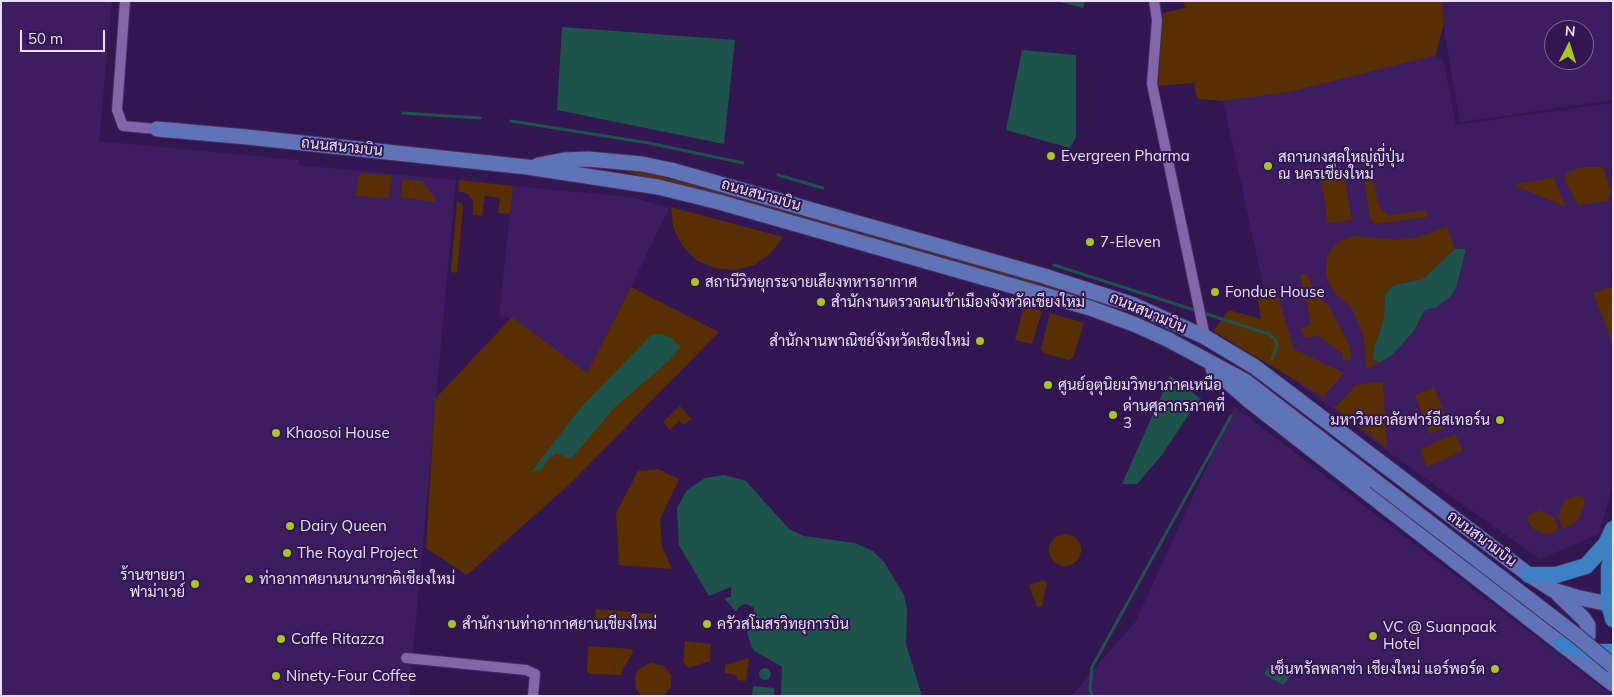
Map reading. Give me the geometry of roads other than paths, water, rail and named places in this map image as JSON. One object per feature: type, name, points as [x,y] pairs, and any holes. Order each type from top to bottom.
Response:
[{"type":"main road","name":"ถนนสนามบิน","points":[[158,129],[247,136],[527,167],[632,182],[728,204],[1090,308],[1136,325],[1199,356],[1255,387],[1577,636],[1613,666]]},
{"type":"main road","name":"ถนนสนามบิน","points":[[527,167],[564,160],[588,160],[642,164],[672,170],[1104,294],[1134,305],[1205,337],[1255,367],[1529,575],[1553,590],[1611,610]]},
{"type":"main road","name":"ถนนสนามบิน","points":[[1199,356],[1246,399],[1568,647],[1613,684]]},
{"type":"main road","points":[[1529,575],[1556,575],[1586,566],[1606,544],[1613,529]]},
{"type":"main road","points":[[1611,610],[1609,568],[1613,549]]},
{"type":"main road","points":[[1553,590],[1588,625],[1588,636],[1585,642],[1580,646],[1568,647]]},
{"type":"main road","points":[[1568,647],[1591,652],[1613,652]]},
{"type":"street","points":[[125,1],[117,110],[123,126],[158,129]]},
{"type":"street","points":[[1154,1],[1157,20],[1152,84],[1205,337]]},
{"type":"street","points":[[406,658],[526,670],[535,674],[533,696]]},
{"type":"waterway","points":[[403,113],[480,118]]},
{"type":"waterway","points":[[511,121],[649,143],[743,163]]},
{"type":"waterway","points":[[778,175],[823,188]]},
{"type":"waterway","points":[[1054,265],[1269,334],[1275,339],[1277,345],[1272,359]]},
{"type":"waterway","points":[[1092,696],[1090,689],[1092,667],[1231,416]]},
{"type":"place","name":"Evergreen Pharma","points":[[1051,156]]},
{"type":"place","name":"สถานกงสุลใหญ่ญี่ปุ่น ณ นครเชียงใหม่","points":[[1268,166]]},
{"type":"place","name":"7-Eleven","points":[[1090,242]]},
{"type":"place","name":"สถานีวิทยุกระจายเสียงทหารอากาศ","points":[[695,282]]},
{"type":"place","name":"Fondue House","points":[[1215,292]]},
{"type":"place","name":"สำนักงานตรวจคนเข้าเมืองจังหวัดเชียงใหม่","points":[[821,302]]},
{"type":"place","name":"สำนักงานพาณิชย์จังหวัดเชียงใหม่","points":[[980,341]]},
{"type":"place","name":"ศูนย์อุตุนิยมวิทยาภาคเหนือ","points":[[1048,385]]},
{"type":"place","name":"ด่านศุลากรภาคที่ 3","points":[[1113,415]]},
{"type":"place","name":"มหาวิทยาลัยฟาร์อีสเทอร์น","points":[[1500,420]]},
{"type":"place","name":"Khaosoi House","points":[[276,433]]},
{"type":"place","name":"Dairy Queen","points":[[290,526]]},
{"type":"place","name":"The Royal Project","points":[[287,553]]},
{"type":"place","name":"ท่าอากาศยานนานาชาติเชียงใหม่","points":[[249,579]]},
{"type":"place","name":"ร้านขายยา ฟาม่าเวย์","points":[[195,584]]},
{"type":"place","name":"สำนักงานท่าอากาศยานเชียงใหม่","points":[[452,624]]},
{"type":"place","name":"ครัวสโมสรวิทยุการบิน","points":[[707,624]]},
{"type":"place","name":"VC @ Suanpaak Hotel","points":[[1373,636]]},
{"type":"place","name":"Caffe Ritazza","points":[[281,639]]},
{"type":"place","name":"เซ็นทรัลพลาซ่า เชียงใหม่ แอร์พอร์ต","points":[[1495,669]]},
{"type":"place","name":"Ninety-Four Coffee","points":[[276,676]]}]
